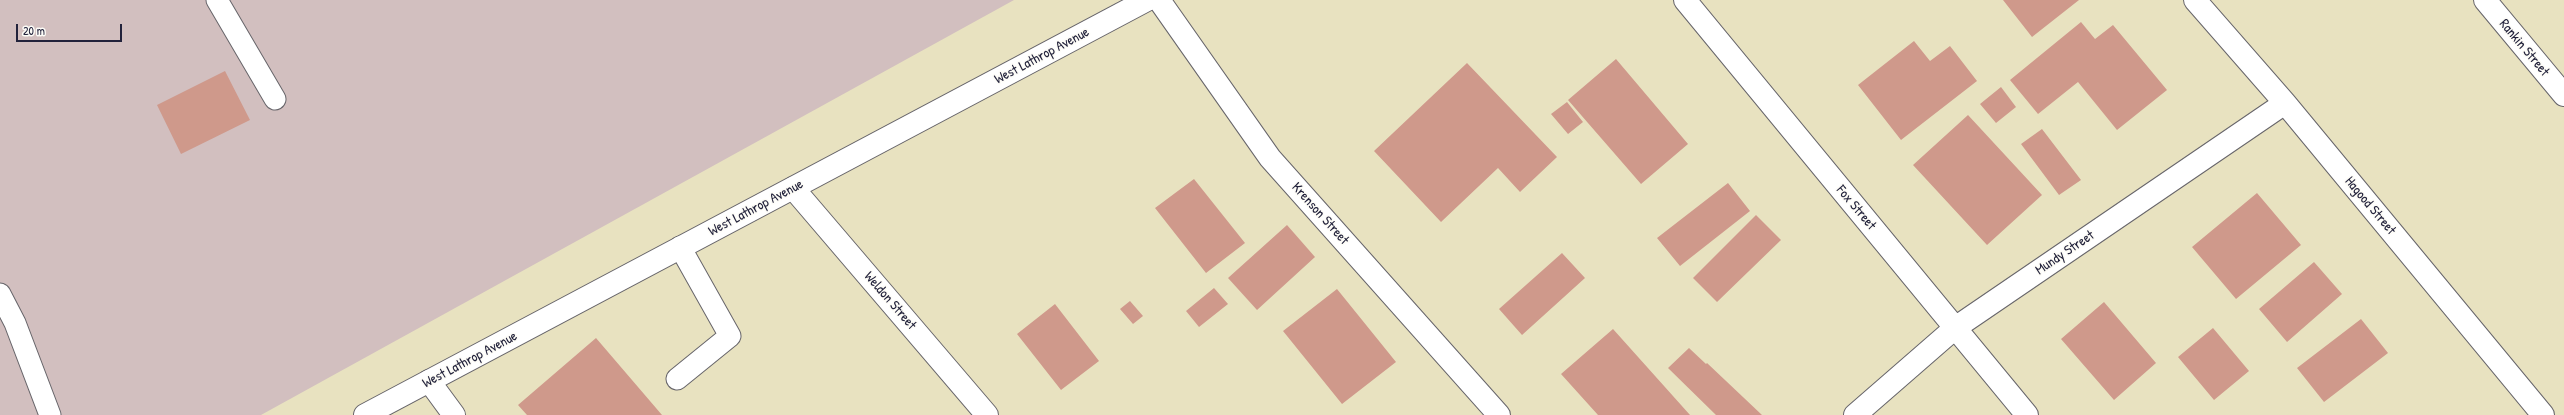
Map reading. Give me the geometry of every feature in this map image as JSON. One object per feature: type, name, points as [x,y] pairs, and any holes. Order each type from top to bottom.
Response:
[{"type":"street","name":"West Lathrop Avenue","points":[[365,415],[1147,0]]},
{"type":"street","name":"Krenson Street","points":[[1159,0],[1270,158],[1499,415]]},
{"type":"street","name":"Fox Street","points":[[1685,0],[2027,415]]},
{"type":"street","name":"Hagood Street","points":[[2195,0],[2285,103],[2543,415]]},
{"type":"street","name":"Rankin Street","points":[[2485,0],[2564,95]]},
{"type":"street","name":"Mundy Street","points":[[1855,415],[1955,328],[2285,103]]},
{"type":"street","name":"Weldon Street","points":[[793,188],[986,415]]},
{"type":"street","points":[[429,381],[454,415]]},
{"type":"lane","points":[[217,0],[275,99]]},
{"type":"lane","points":[[677,379],[730,336],[680,248]]},
{"type":"lane","points":[[0,294],[15,323],[50,415]]},
{"type":"shaded area","points":[[0,0],[1014,0],[261,415],[0,415]]},
{"type":"building","points":[[2003,0],[2079,0],[2032,37]]},
{"type":"building","points":[[2081,22],[2095,39],[2113,25],[2167,90],[2117,130],[2078,82],[2038,114],[2010,80]]},
{"type":"building","points":[[1914,41],[1930,61],[1950,46],[1977,81],[1901,140],[1858,85]]},
{"type":"building","points":[[1616,59],[1688,144],[1641,184],[1568,100]]},
{"type":"building","points":[[1467,63],[1557,157],[1520,192],[1498,168],[1441,222],[1374,151]]},
{"type":"building","points":[[225,71],[250,120],[181,154],[157,105]]},
{"type":"building","points":[[2001,87],[2016,107],[1996,123],[1980,104]]},
{"type":"building","points":[[1567,102],[1583,122],[1568,134],[1551,114]]},
{"type":"building","points":[[1968,115],[2042,195],[1987,245],[1913,165]]},
{"type":"building","points":[[2042,129],[2081,180],[2059,195],[2021,144]]},
{"type":"building","points":[[1194,179],[1245,243],[1206,273],[1155,208]]},
{"type":"building","points":[[1728,183],[1750,211],[1680,266],[1657,238]]},
{"type":"building","points":[[2257,193],[2301,245],[2236,299],[2192,247]]},
{"type":"building","points":[[1756,215],[1781,240],[1717,302],[1693,278]]},
{"type":"building","points":[[1287,225],[1315,257],[1257,310],[1228,278]]},
{"type":"building","points":[[1562,253],[1585,278],[1522,335],[1499,309]]},
{"type":"building","points":[[2314,262],[2342,294],[2287,342],[2259,309]]},
{"type":"building","points":[[1214,288],[1228,304],[1199,327],[1186,311]]},
{"type":"building","points":[[1337,289],[1396,362],[1342,404],[1283,331]]},
{"type":"building","points":[[1130,301],[1143,316],[1133,324],[1120,309]]},
{"type":"building","points":[[2104,302],[2156,363],[2114,400],[2061,339]]},
{"type":"building","points":[[1055,304],[1099,361],[1061,390],[1017,334]]},
{"type":"building","points":[[2361,319],[2388,353],[2324,402],[2297,368]]},
{"type":"building","points":[[2213,328],[2249,371],[2214,400],[2178,357]]},
{"type":"building","points":[[1613,329],[1690,415],[1598,415],[1561,374]]},
{"type":"building","points":[[596,338],[662,415],[527,415],[518,405]]},
{"type":"building","points":[[1689,348],[1762,415],[1716,415],[1668,368]]}]
